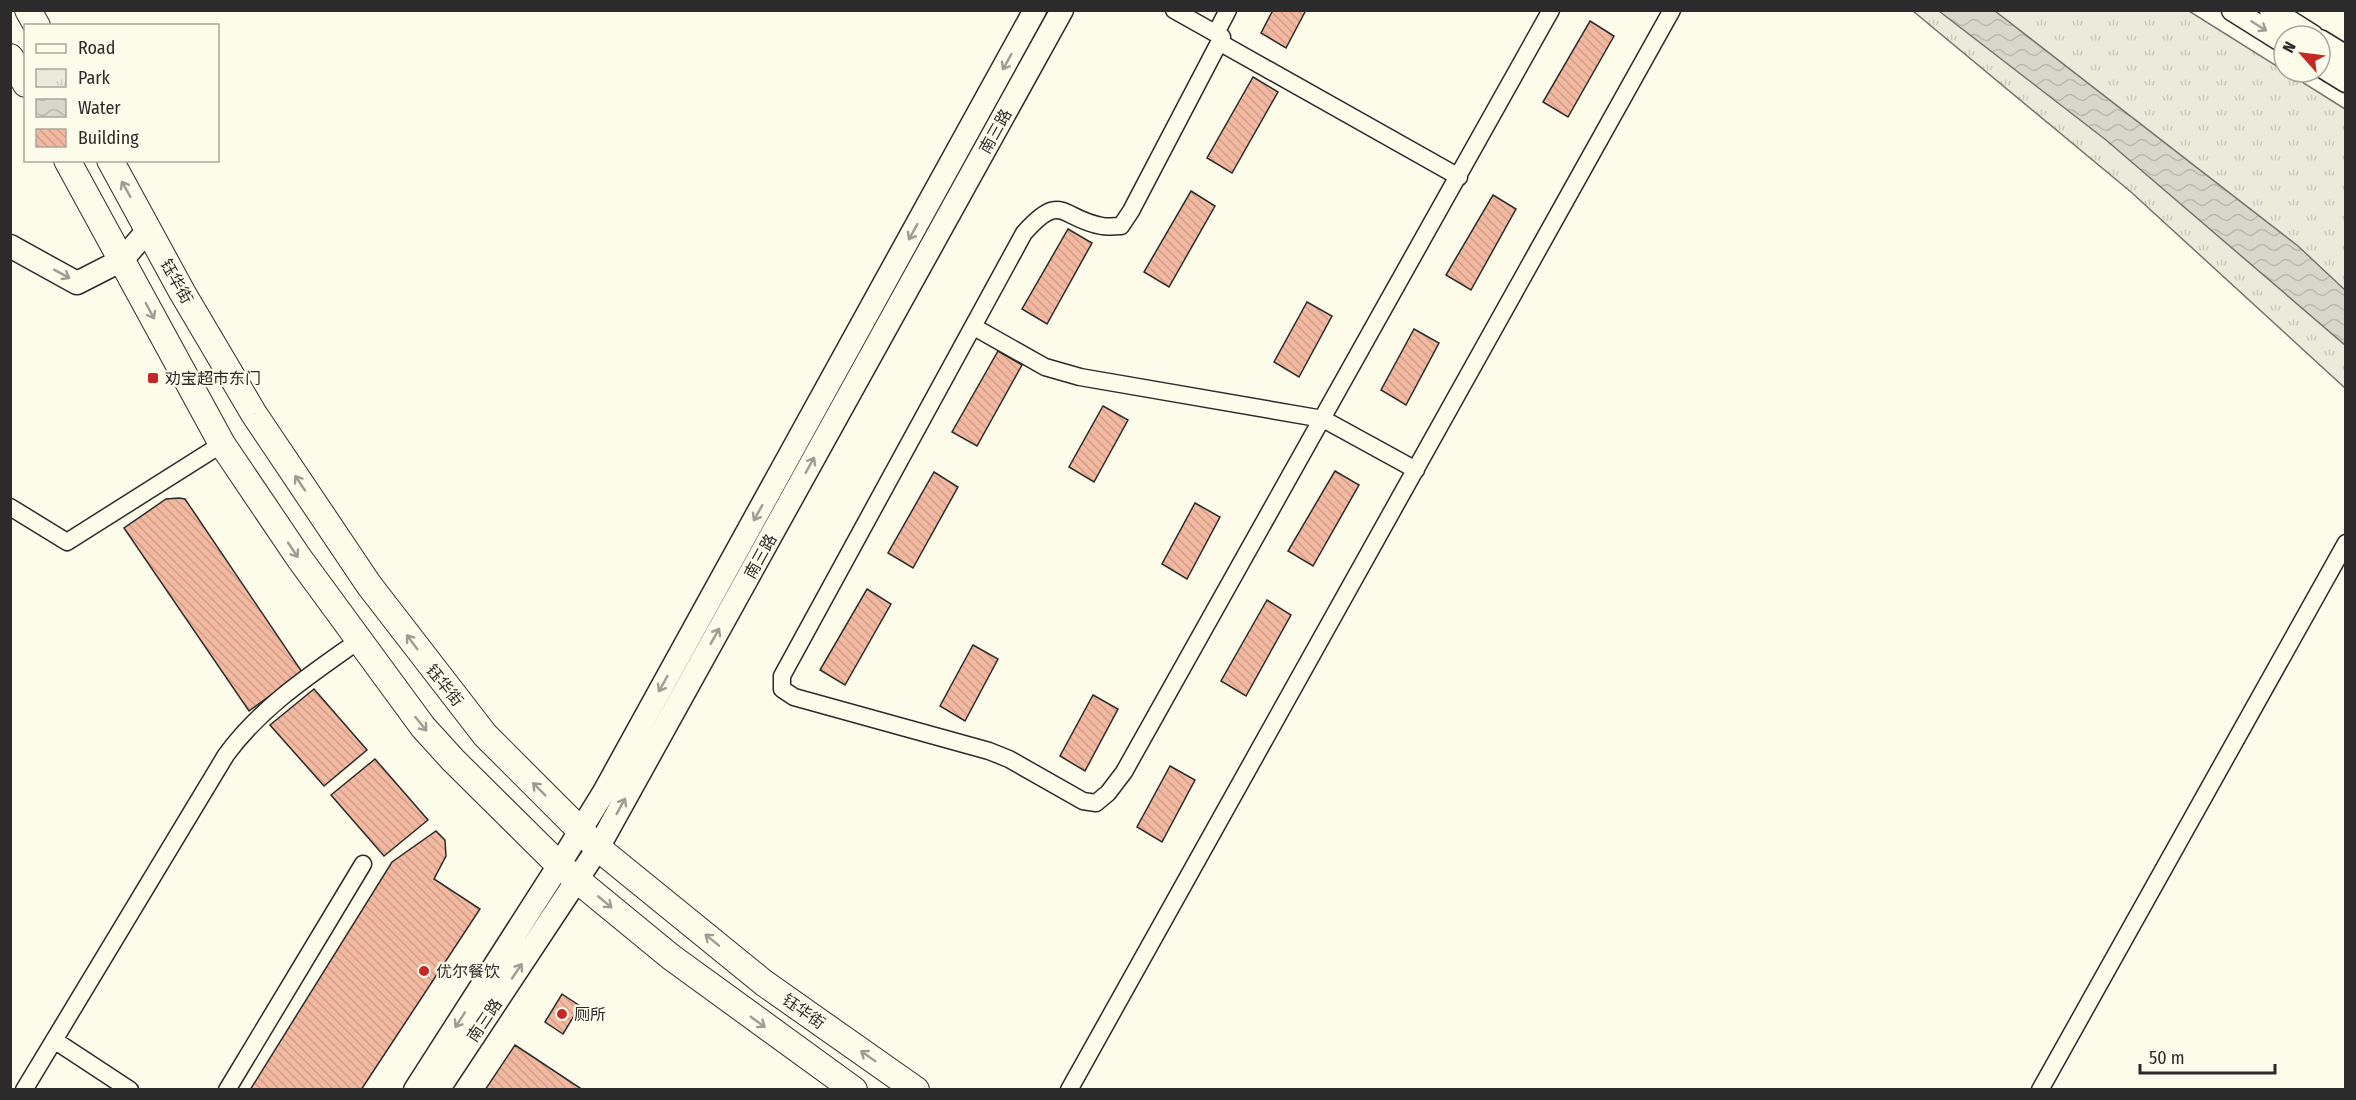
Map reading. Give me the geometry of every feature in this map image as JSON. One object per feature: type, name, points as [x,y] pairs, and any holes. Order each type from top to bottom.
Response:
[{"type":"main road","points":[[28,10],[36,24]]},
{"type":"main road","points":[[10,57],[24,81]]},
{"type":"main road","points":[[69,162],[222,444],[358,642],[423,727],[453,760],[568,872],[671,957],[854,1089]]},
{"type":"main road","name":"钰华街","points":[[111,162],[254,414],[369,585],[485,735],[589,840],[764,983],[916,1089]]},
{"type":"street","name":"南三路","points":[[589,840],[1035,10]]},
{"type":"street","name":"南三路","points":[[415,1089],[589,840],[1062,10]]},
{"type":"street","points":[[1174,10],[1459,177]]},
{"type":"street","points":[[1228,10],[1217,37],[1131,211],[1120,226],[1103,227],[1063,210],[1050,211],[1038,217],[1024,233],[782,676],[782,689],[794,697],[989,751],[1009,759],[1083,801],[1096,803],[1108,793],[1124,772],[1551,10]]},
{"type":"street","points":[[1069,1089],[1672,10]]},
{"type":"street","points":[[2233,10],[2272,34]]},
{"type":"street","points":[[2271,10],[2293,24]]},
{"type":"street","points":[[2332,48],[2346,57]]},
{"type":"street","points":[[2332,72],[2346,81]]},
{"type":"street","points":[[10,246],[77,283],[122,260],[148,230]]},
{"type":"street","points":[[974,327],[1045,367],[1080,376],[1323,419],[1416,470]]},
{"type":"street","points":[[10,507],[68,542],[222,444]]},
{"type":"street","points":[[2040,1089],[2346,543]]},
{"type":"street","points":[[24,1089],[226,754],[240,735],[288,690],[358,642]]},
{"type":"street","points":[[227,1089],[363,864]]},
{"type":"street","name":"南三路","points":[[438,1089],[568,872]]},
{"type":"street","points":[[54,1040],[130,1089]]},
{"type":"green space","points":[[1913,11],[2189,11],[2272,63],[2272,84],[2305,84],[2345,109],[2345,388],[2131,192]]},
{"type":"water","points":[[1939,11],[1995,11],[2298,246],[2345,290],[2345,345],[2106,140]]},
{"type":"building","points":[[1273,10],[1306,10],[1286,48],[1261,33]]},
{"type":"building","points":[[1590,21],[1614,36],[1568,117],[1543,102]]},
{"type":"building","points":[[1253,77],[1278,92],[1232,173],[1207,158]]},
{"type":"building","points":[[1191,191],[1215,206],[1169,287],[1144,272]]},
{"type":"building","points":[[1493,195],[1516,209],[1471,290],[1446,275]]},
{"type":"building","points":[[1068,229],[1092,243],[1047,324],[1022,309]]},
{"type":"building","points":[[1307,302],[1332,316],[1299,377],[1274,362]]},
{"type":"building","points":[[1414,329],[1439,343],[1406,405],[1381,390]]},
{"type":"building","points":[[998,351],[1022,365],[977,446],[952,432]]},
{"type":"building","points":[[1103,406],[1128,420],[1094,482],[1069,467]]},
{"type":"building","points":[[1335,471],[1359,485],[1313,566],[1288,551]]},
{"type":"building","points":[[934,472],[958,487],[913,568],[888,553]]},
{"type":"building","points":[[166,499],[185,499],[302,672],[249,711],[124,528]]},
{"type":"building","points":[[1195,503],[1220,517],[1187,579],[1162,564]]},
{"type":"building","points":[[867,589],[891,604],[845,685],[820,670]]},
{"type":"building","points":[[1267,600],[1291,615],[1246,696],[1221,681]]},
{"type":"building","points":[[973,645],[998,659],[965,721],[940,706]]},
{"type":"building","points":[[314,689],[367,750],[324,786],[270,725]]},
{"type":"building","points":[[1093,695],[1118,709],[1085,771],[1060,756]]},
{"type":"building","points":[[375,759],[428,820],[384,856],[331,795]]},
{"type":"building","points":[[1170,766],[1195,780],[1162,842],[1137,827]]},
{"type":"building","points":[[436,831],[445,840],[446,856],[434,879],[480,909],[361,1090],[250,1090],[392,862]]},
{"type":"building","name":"厕所","points":[[562,994],[580,1006],[563,1034],[545,1022]]},
{"type":"building","points":[[515,1045],[583,1090],[485,1090]]},
{"type":"place","name":"劝宝超市东门","points":[[153,378]]},
{"type":"place","name":"优尔餐饮","points":[[424,971]]},
{"type":"place","name":"厕所","points":[[562,1014]]}]
